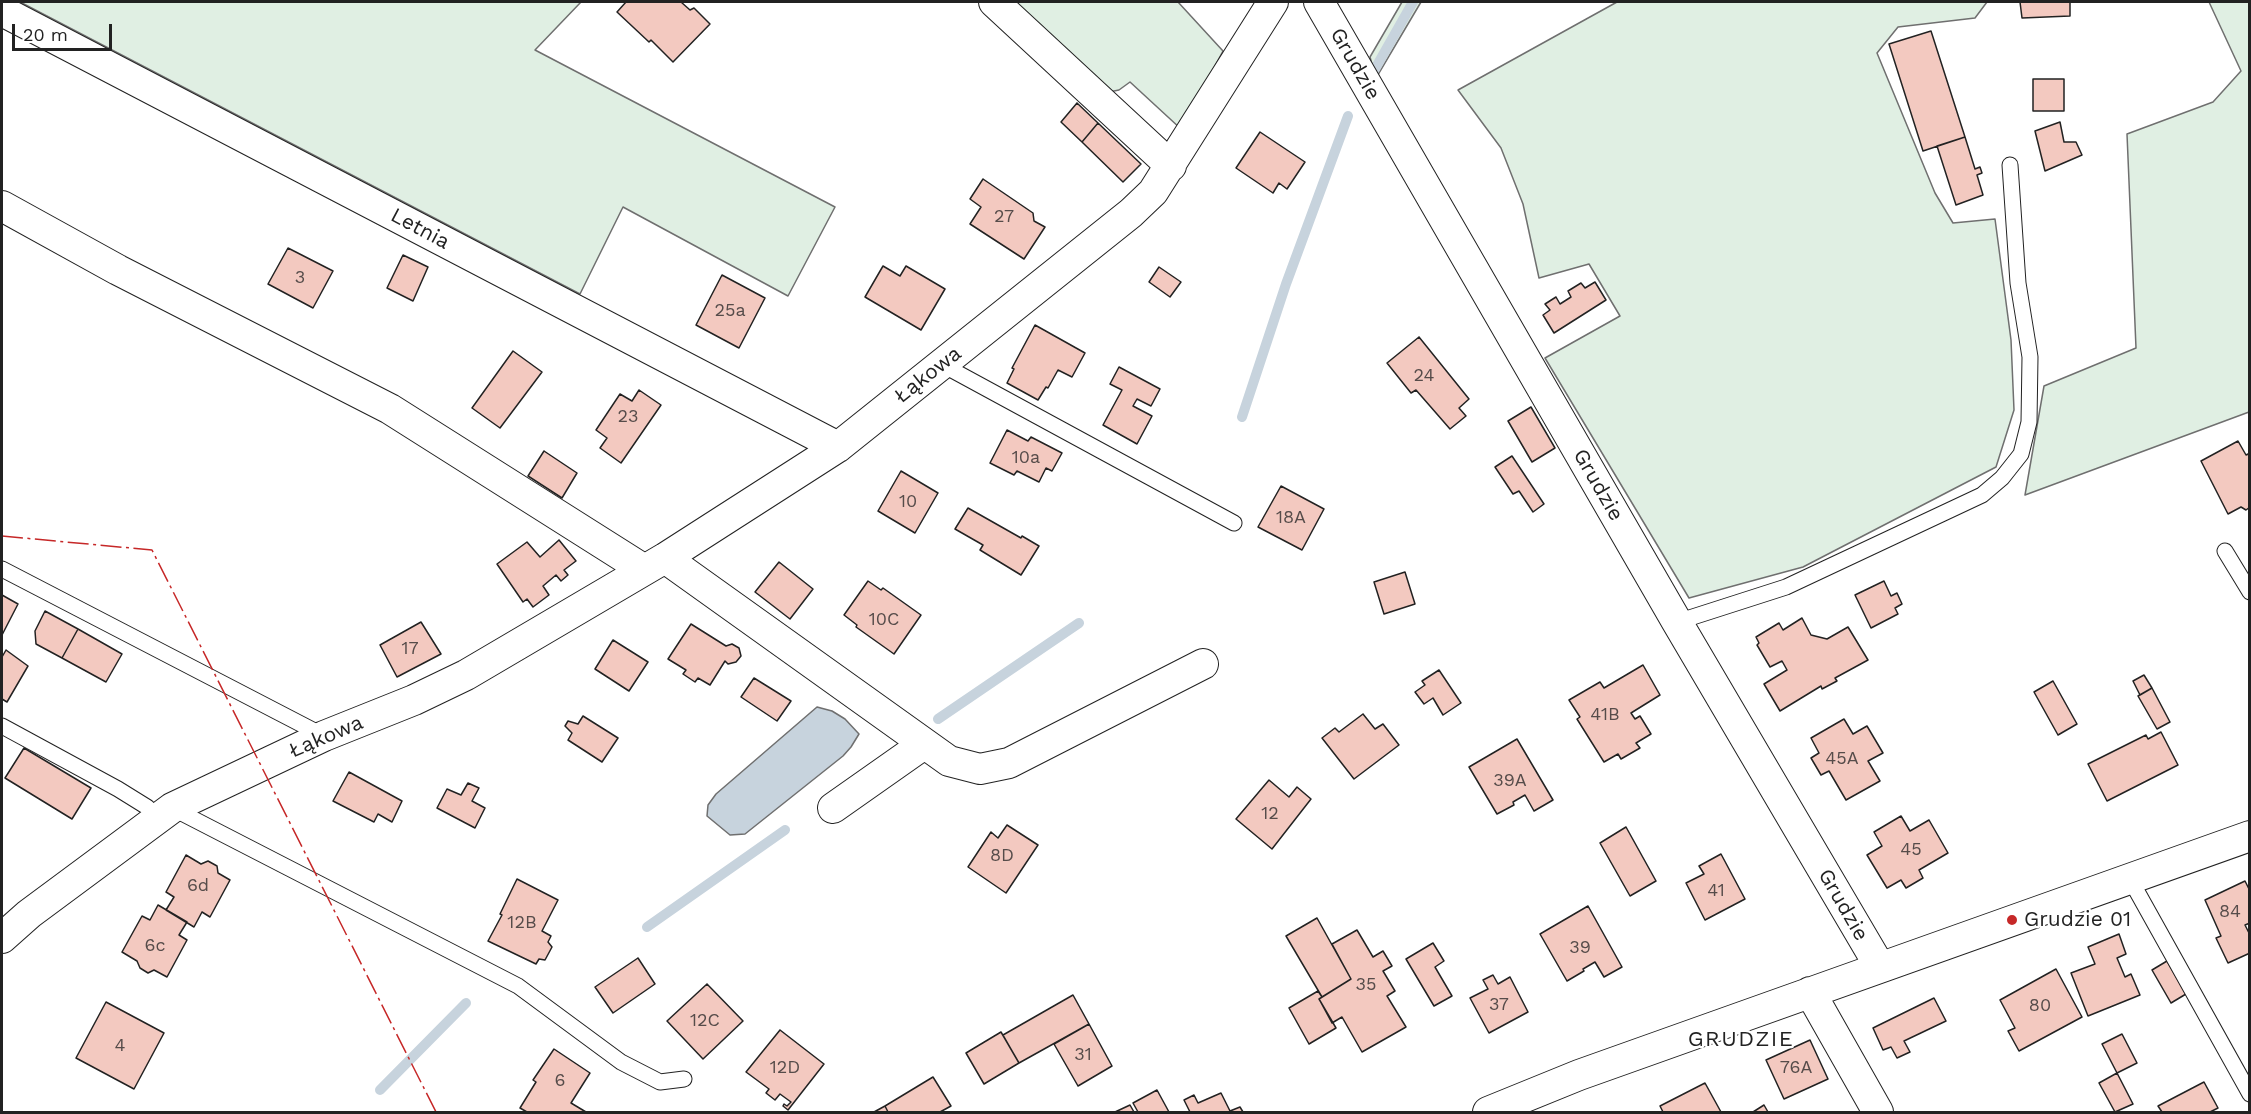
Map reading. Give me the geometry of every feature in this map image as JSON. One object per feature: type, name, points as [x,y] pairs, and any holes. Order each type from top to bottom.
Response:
[{"type":"street","points":[[994,2],[1171,166]]},
{"type":"street","name":"Łąkowa","points":[[2,938],[29,914],[165,813],[324,736],[414,700],[466,675],[525,642],[654,563],[838,447],[1131,213],[1153,192],[1273,2]]},
{"type":"street","name":"Grudzie","points":[[1319,2],[1677,622],[1880,967]]},
{"type":"street","name":"Letnia","points":[[2,11],[838,447]]},
{"type":"street","points":[[2,206],[118,270],[390,409],[654,563],[949,761],[980,769],[1009,764],[1203,664]]},
{"type":"street","points":[[833,808],[924,744]]},
{"type":"street","name":"Grudzie","points":[[1488,1113],[1579,1075],[2250,836]]},
{"type":"street","points":[[1810,992],[1878,1113]]},
{"type":"lane","points":[[1677,622],[1786,587],[1982,495],[2002,478],[2021,454],[2029,422],[2030,357],[2018,283],[2010,165]]},
{"type":"lane","points":[[941,364],[1234,523]]},
{"type":"lane","points":[[2225,551],[2250,592]]},
{"type":"lane","points":[[2,569],[324,736]]},
{"type":"lane","points":[[2,726],[147,807],[165,813],[518,986],[621,1062],[660,1082],[684,1079]]},
{"type":"lane","points":[[2130,879],[2250,1094]]},
{"type":"green space","points":[[20,2],[581,2],[535,50],[835,207],[788,296],[623,207],[580,294]]},
{"type":"green space","points":[[1009,2],[1178,2],[1223,51],[1181,129],[1130,82],[1119,90],[1109,92]]},
{"type":"green space","points":[[1402,2],[1421,2],[1376,78],[1370,57]]},
{"type":"green space","points":[[1617,2],[1987,2],[1975,18],[1898,27],[1877,53],[1935,193],[1953,223],[1995,219],[2011,340],[2014,410],[1996,467],[1803,567],[1689,598],[1545,358],[1620,316],[1589,264],[1539,278],[1523,204],[1501,148],[1458,90]]},
{"type":"green space","points":[[2209,2],[2249,2],[2249,412],[2025,495],[2044,386],[2136,348],[2127,134],[2213,102],[2241,71]]},
{"type":"shaded area","points":[[817,707],[832,711],[845,719],[859,734],[843,756],[745,834],[730,835],[707,816],[708,805],[716,794]]},
{"type":"building","points":[[626,2],[681,2],[690,10],[694,8],[710,24],[673,62],[617,12]]},
{"type":"building","points":[[2020,2],[2070,2],[2070,16],[2022,18]]},
{"type":"building","points":[[1931,31],[1965,137],[1923,151],[1889,44]]},
{"type":"building","points":[[2033,79],[2064,79],[2064,111],[2033,111]]},
{"type":"building","points":[[1077,103],[1098,123],[1082,142],[1061,122]]},
{"type":"building","points":[[2060,122],[2064,142],[2076,142],[2082,155],[2045,171],[2035,131]]},
{"type":"building","points":[[1098,123],[1141,164],[1123,182],[1082,142]]},
{"type":"building","points":[[1260,132],[1305,162],[1287,189],[1279,183],[1273,193],[1236,168]]},
{"type":"building","points":[[1965,137],[1975,169],[1980,167],[1982,173],[1977,175],[1983,195],[1956,205],[1937,146]]},
{"type":"building","points":[[983,179],[1033,213],[1034,221],[1045,227],[1024,259],[970,224],[981,207],[970,199]]},
{"type":"building","points":[[288,248],[333,271],[313,308],[268,284]]},
{"type":"building","points":[[403,255],[428,267],[413,301],[387,288]]},
{"type":"building","points":[[883,266],[900,276],[906,266],[945,289],[921,330],[865,297]]},
{"type":"building","points":[[1159,267],[1181,282],[1170,297],[1149,282]]},
{"type":"building","points":[[722,275],[765,298],[739,348],[696,325]]},
{"type":"building","points":[[1595,282],[1606,300],[1554,333],[1543,315],[1550,310],[1545,304],[1556,297],[1560,304],[1571,297],[1568,291],[1581,283],[1585,288]]},
{"type":"building","points":[[1035,325],[1085,353],[1072,377],[1058,370],[1038,400],[1007,383],[1014,369],[1012,368]]},
{"type":"building","points":[[1419,337],[1469,399],[1459,408],[1466,416],[1450,429],[1416,390],[1411,393],[1387,363]]},
{"type":"building","points":[[513,351],[542,372],[500,428],[472,408]]},
{"type":"building","points":[[1119,367],[1160,389],[1151,406],[1137,399],[1133,406],[1152,416],[1137,444],[1103,425],[1122,390],[1110,384]]},
{"type":"building","points":[[639,390],[661,405],[621,463],[600,448],[607,438],[596,430],[620,394],[632,401]]},
{"type":"building","points":[[1531,407],[1555,448],[1532,462],[1508,421]]},
{"type":"building","points":[[1007,430],[1028,441],[1031,437],[1062,453],[1052,471],[1046,468],[1039,482],[1017,471],[1014,475],[990,463]]},
{"type":"building","points":[[2238,441],[2246,455],[2250,457],[2250,507],[2246,510],[2241,507],[2228,514],[2201,461]]},
{"type":"building","points":[[544,451],[577,473],[562,498],[528,476]]},
{"type":"building","points":[[1512,456],[1544,504],[1533,512],[1519,491],[1513,494],[1495,467]]},
{"type":"building","points":[[901,471],[938,493],[915,533],[878,511]]},
{"type":"building","points":[[1281,486],[1324,509],[1302,550],[1258,527]]},
{"type":"building","points":[[968,508],[1039,546],[1021,575],[980,550],[983,545],[955,529]]},
{"type":"building","points":[[559,540],[576,561],[564,570],[568,575],[561,581],[556,575],[543,586],[549,595],[533,607],[527,599],[523,602],[497,564],[527,542],[540,557]]},
{"type":"building","points":[[779,562],[813,589],[790,619],[755,592]]},
{"type":"building","points":[[1405,572],[1415,604],[1384,614],[1374,582]]},
{"type":"building","points":[[868,581],[881,590],[883,588],[921,615],[894,654],[856,627],[857,625],[844,615]]},
{"type":"building","points":[[1884,581],[1891,596],[1897,593],[1902,604],[1895,608],[1898,614],[1871,628],[1855,595]]},
{"type":"building","points":[[2,595],[18,604],[2,635]]},
{"type":"building","points":[[45,611],[78,629],[62,658],[36,644],[35,631]]},
{"type":"building","points":[[1802,618],[1811,635],[1827,639],[1848,627],[1868,660],[1835,678],[1837,681],[1822,689],[1821,686],[1780,711],[1764,684],[1787,670],[1782,661],[1770,667],[1757,645],[1759,643],[1756,637],[1779,623],[1783,630]]},
{"type":"building","points":[[421,622],[441,654],[397,677],[380,645]]},
{"type":"building","points":[[691,624],[726,646],[732,644],[739,648],[741,656],[736,662],[728,664],[725,661],[710,685],[698,678],[695,682],[683,674],[686,670],[668,659]]},
{"type":"building","points":[[78,629],[122,654],[106,682],[62,658]]},
{"type":"building","points":[[613,640],[648,662],[629,691],[595,669]]},
{"type":"building","points":[[6,650],[28,666],[7,702],[2,699],[2,657]]},
{"type":"building","points":[[1643,665],[1660,695],[1631,713],[1635,719],[1640,716],[1651,734],[1636,743],[1640,748],[1621,759],[1618,754],[1604,762],[1577,719],[1580,717],[1569,700],[1600,682],[1604,688]]},
{"type":"building","points":[[1439,670],[1461,703],[1443,715],[1433,698],[1424,704],[1415,692],[1425,685],[1422,681]]},
{"type":"building","points":[[2144,675],[2152,688],[2140,695],[2133,681]]},
{"type":"building","points":[[754,678],[791,701],[777,721],[741,697]]},
{"type":"building","points":[[2053,681],[2077,724],[2058,735],[2034,692]]},
{"type":"building","points":[[2152,688],[2170,722],[2157,729],[2138,696]]},
{"type":"building","points":[[1363,714],[1375,729],[1383,724],[1399,745],[1354,779],[1322,738],[1335,728],[1339,732]]},
{"type":"building","points":[[583,716],[618,738],[602,762],[568,740],[572,733],[565,726],[568,721],[578,724]]},
{"type":"building","points":[[1844,719],[1853,734],[1867,726],[1883,753],[1868,761],[1880,781],[1846,800],[1829,771],[1821,775],[1811,758],[1819,753],[1811,738]]},
{"type":"building","points":[[2161,732],[2178,765],[2107,801],[2088,764],[2146,735],[2148,739]]},
{"type":"building","points":[[1517,739],[1553,800],[1534,811],[1525,795],[1513,802],[1514,805],[1497,814],[1469,767]]},
{"type":"building","points":[[24,748],[91,788],[72,819],[5,778]]},
{"type":"building","points":[[349,772],[402,801],[392,822],[378,814],[374,822],[333,801]]},
{"type":"building","points":[[1269,780],[1289,797],[1297,787],[1311,799],[1272,849],[1236,819]]},
{"type":"building","points":[[468,783],[479,788],[472,801],[485,808],[475,828],[437,808],[447,789],[461,795]]},
{"type":"building","points":[[1901,816],[1910,831],[1929,820],[1948,853],[1919,870],[1923,878],[1906,888],[1901,880],[1887,888],[1867,855],[1882,846],[1874,832]]},
{"type":"building","points":[[1007,825],[1038,845],[1006,893],[968,867],[991,832],[998,838]]},
{"type":"building","points":[[1626,827],[1656,881],[1630,896],[1600,843]]},
{"type":"building","points":[[1721,854],[1745,899],[1705,920],[1686,883],[1704,874],[1699,866]]},
{"type":"building","points":[[186,855],[201,864],[208,861],[217,866],[218,873],[230,880],[210,917],[202,912],[194,927],[166,910],[174,897],[166,892]]},
{"type":"building","points":[[517,879],[558,900],[542,931],[551,936],[548,942],[552,947],[545,960],[539,959],[536,964],[488,941]]},
{"type":"building","points":[[2245,881],[2250,891],[2250,923],[2245,925],[2250,935],[2250,953],[2228,963],[2216,938],[2221,936],[2205,900]]},
{"type":"building","points":[[158,905],[187,922],[179,935],[187,940],[167,977],[154,970],[148,973],[140,968],[137,961],[122,952],[142,916],[150,920]]},
{"type":"building","points":[[1588,906],[1622,967],[1604,977],[1595,962],[1567,981],[1540,934]]},
{"type":"building","points":[[1317,918],[1351,979],[1322,997],[1286,936]]},
{"type":"building","points":[[1357,930],[1373,957],[1383,951],[1392,966],[1383,971],[1395,991],[1387,996],[1406,1027],[1362,1052],[1342,1017],[1332,1023],[1319,999],[1351,979],[1332,944]]},
{"type":"building","points":[[2119,934],[2126,954],[2117,958],[2125,977],[2131,974],[2140,995],[2088,1016],[2071,973],[2095,964],[2088,947]]},
{"type":"building","points":[[1433,943],[1444,961],[1435,967],[1452,996],[1434,1006],[1406,959]]},
{"type":"building","points":[[638,958],[655,984],[613,1013],[595,987]]},
{"type":"building","points":[[2167,961],[2186,994],[2171,1003],[2152,970]]},
{"type":"building","points":[[2056,969],[2082,1017],[2019,1051],[2008,1031],[2015,1028],[2000,1000]]},
{"type":"building","points":[[1493,975],[1498,984],[1510,977],[1528,1012],[1489,1033],[1470,998],[1488,989],[1483,980]]},
{"type":"building","points":[[707,984],[743,1021],[703,1059],[667,1021]]},
{"type":"building","points":[[1318,991],[1322,997],[1319,999],[1336,1028],[1309,1044],[1289,1008]]},
{"type":"building","points":[[1073,995],[1089,1024],[1019,1063],[1003,1035]]},
{"type":"building","points":[[1934,998],[1946,1021],[1904,1041],[1910,1052],[1897,1058],[1891,1047],[1883,1050],[1873,1028]]},
{"type":"building","points":[[106,1002],[164,1033],[134,1089],[76,1058]]},
{"type":"building","points":[[1089,1024],[1112,1066],[1078,1086],[1054,1044]]},
{"type":"building","points":[[780,1030],[824,1064],[788,1110],[783,1106],[791,1102],[780,1094],[775,1100],[766,1093],[769,1089],[746,1072]]},
{"type":"building","points":[[1001,1032],[1019,1063],[984,1084],[966,1053]]},
{"type":"building","points":[[2122,1034],[2137,1063],[2117,1073],[2102,1044]]},
{"type":"building","points":[[1810,1040],[1828,1079],[1784,1099],[1766,1060]]},
{"type":"building","points":[[554,1049],[590,1073],[571,1103],[586,1112],[527,1112],[520,1108],[536,1082],[533,1080]]},
{"type":"building","points":[[2117,1073],[2133,1104],[2115,1112],[2099,1083]]},
{"type":"building","points":[[933,1077],[951,1106],[940,1112],[888,1112],[885,1106]]},
{"type":"building","points":[[2204,1082],[2218,1108],[2210,1112],[2162,1112],[2158,1106]]},
{"type":"building","points":[[1705,1083],[1721,1112],[1663,1112],[1660,1106]]},
{"type":"building","points":[[1157,1090],[1169,1112],[1138,1112],[1133,1103]]},
{"type":"building","points":[[1221,1093],[1230,1111],[1240,1107],[1243,1112],[1190,1112],[1184,1100],[1194,1095],[1198,1103]]},
{"type":"building","points":[[1130,1105],[1134,1112],[1115,1112]]},
{"type":"building","points":[[1764,1105],[1768,1112],[1753,1112]]},
{"type":"building","points":[[885,1106],[888,1112],[874,1112]]},
{"type":"waterway","points":[[1375,69],[1413,2]]},
{"type":"waterway","points":[[1242,417],[1286,284],[1348,116]]},
{"type":"waterway","points":[[938,719],[1079,623]]},
{"type":"waterway","points":[[647,927],[785,830]]},
{"type":"waterway","points":[[380,1090],[466,1003]]},
{"type":"power","points":[[2,536],[152,550],[436,1112]]},
{"type":"place","name":"Grudzie 01","points":[[2012,920]]},
{"type":"district","name":"GRUDZIE","points":[[1741,1040]]}]
